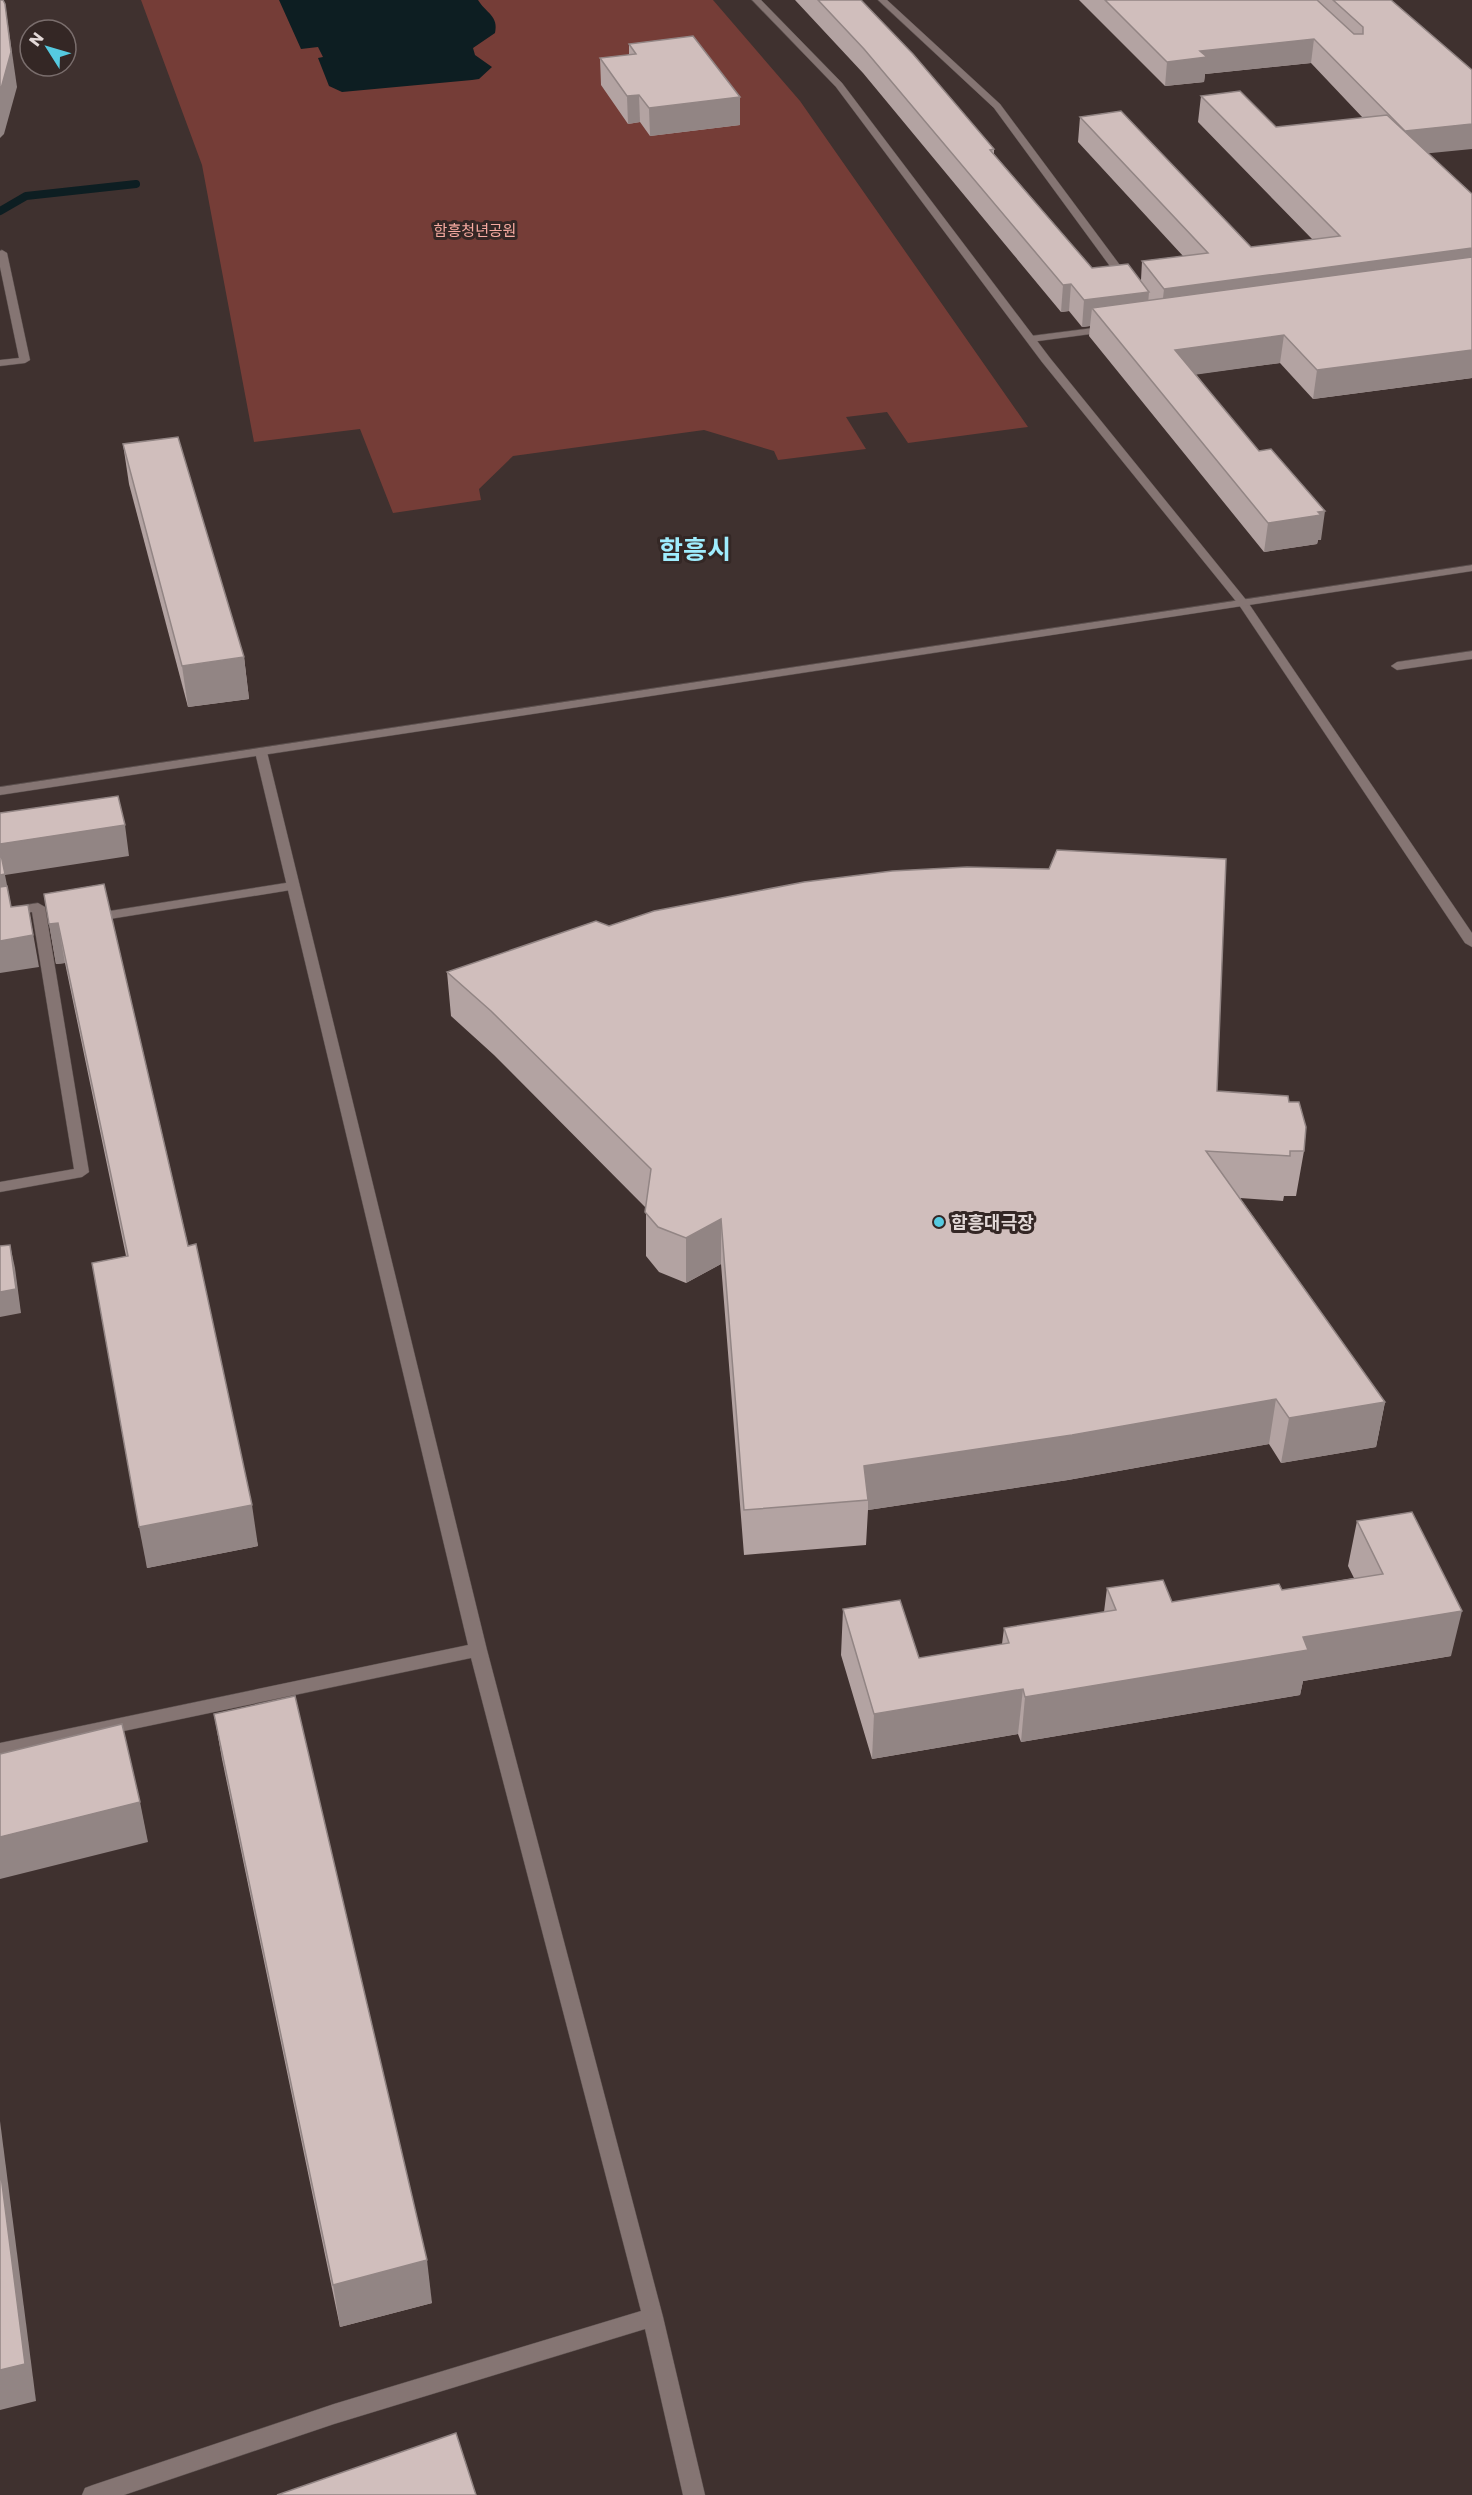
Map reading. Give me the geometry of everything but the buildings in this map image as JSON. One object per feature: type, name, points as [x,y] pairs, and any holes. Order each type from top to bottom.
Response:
[{"type":"street","points":[[756,0],[839,85],[1031,339],[1243,603],[1472,944]]},
{"type":"street","points":[[882,0],[997,106],[1137,295]]},
{"type":"street","points":[[0,363],[25,360],[2,253]]},
{"type":"street","points":[[1031,339],[1123,327]]},
{"type":"street","points":[[0,791],[1472,568]]},
{"type":"street","points":[[1397,666],[1472,655]]},
{"type":"street","points":[[261,752],[478,1650],[653,2317],[694,2495]]},
{"type":"street","points":[[75,920],[292,886]]},
{"type":"street","points":[[0,913],[38,907],[47,925],[82,1172],[0,1187]]},
{"type":"street","points":[[0,1750],[478,1650]]},
{"type":"street","points":[[93,2495],[334,2415],[653,2317]]},
{"type":"green space","name":"함흥청년공원","points":[[141,0],[713,0],[800,101],[1028,427],[908,443],[887,412],[846,417],[866,449],[778,460],[774,451],[704,430],[513,456],[479,489],[481,500],[393,513],[360,429],[254,442],[202,165]]},
{"type":"shaded area","points":[[279,0],[478,0],[495,22],[496,27],[495,33],[473,48],[475,55],[492,67],[479,79],[342,92],[329,86],[318,58],[323,57],[318,47],[301,49]]},
{"type":"waterway","points":[[0,211],[26,196],[136,184]]},
{"type":"place","name":"함흥대극장","points":[[939,1222]]},
{"type":"district","name":"함흥시","points":[[695,550]]}]
